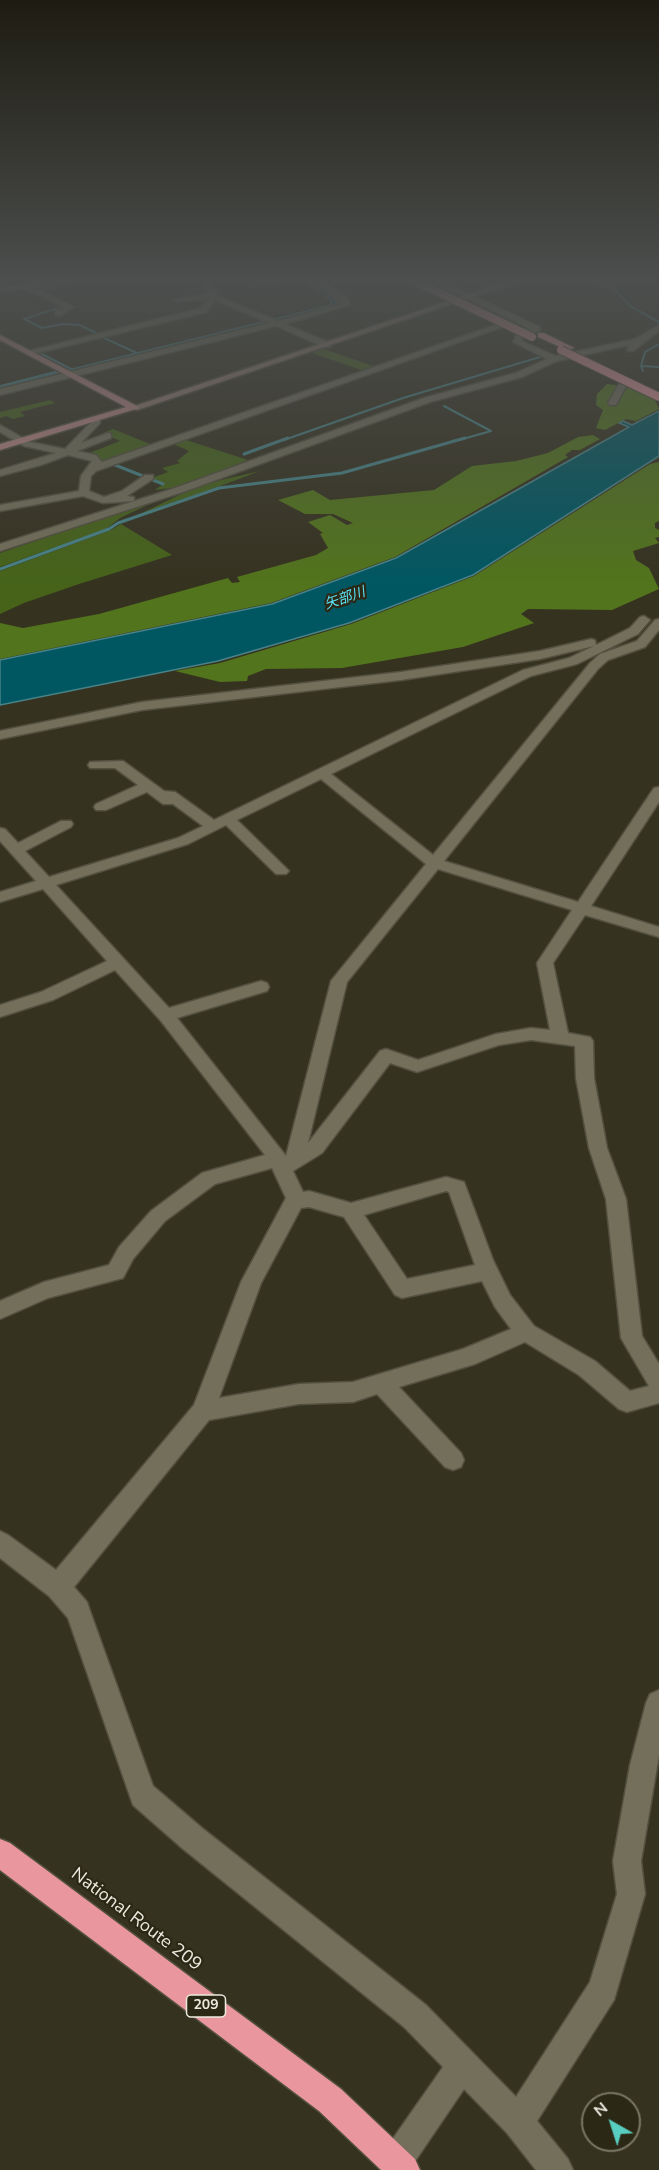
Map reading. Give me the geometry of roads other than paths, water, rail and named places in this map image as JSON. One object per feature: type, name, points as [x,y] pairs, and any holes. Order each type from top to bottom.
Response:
[{"type":"highway","points":[[632,383],[659,397]]},
{"type":"highway","name":"National Route 209","points":[[0,1853],[322,2094],[400,2165]]},
{"type":"main road","points":[[87,383],[134,408]]},
{"type":"main road","points":[[0,447],[97,421],[210,383]]},
{"type":"street","points":[[0,392],[31,383]]},
{"type":"street","points":[[93,468],[336,383]]},
{"type":"street","points":[[0,548],[178,490],[427,400],[489,383]]},
{"type":"street","points":[[613,403],[622,386]]},
{"type":"street","points":[[69,451],[97,421]]},
{"type":"street","points":[[0,428],[22,441],[45,449],[69,451],[93,457],[98,461],[86,476],[84,494]]},
{"type":"street","points":[[0,473],[39,463],[108,436]]},
{"type":"street","points":[[103,500],[126,493],[149,477]]},
{"type":"street","points":[[0,508],[84,494],[103,500],[136,499],[0,542]]},
{"type":"street","points":[[0,735],[142,706],[381,678],[540,655],[582,647],[659,614]]},
{"type":"street","points":[[0,897],[183,841],[527,673],[573,662],[634,631],[644,620]]},
{"type":"street","points":[[284,1163],[339,981],[600,660],[641,644],[659,622]]},
{"type":"street","points":[[95,765],[118,765],[165,799],[170,795],[213,826]]},
{"type":"street","points":[[323,774],[434,863],[659,932]]},
{"type":"street","points":[[101,807],[148,786]]},
{"type":"street","points":[[560,1037],[545,963],[659,791]]},
{"type":"street","points":[[228,819],[281,871]]},
{"type":"street","points":[[16,850],[66,824]]},
{"type":"street","points":[[0,832],[166,1015],[284,1163],[296,1198],[251,1282],[203,1411],[58,1587]]},
{"type":"street","points":[[0,1011],[47,996],[118,962]]},
{"type":"street","points":[[166,1015],[261,987]]},
{"type":"street","points":[[0,1310],[44,1291],[116,1272],[126,1253],[158,1216],[209,1178],[284,1163],[315,1148],[386,1054],[417,1066],[496,1040],[531,1034],[560,1037],[584,1041],[585,1078],[598,1148],[616,1199],[632,1338],[659,1383]]},
{"type":"street","points":[[294,1201],[309,1199],[351,1211],[446,1184],[457,1187],[502,1302],[526,1332],[587,1368],[627,1402],[659,1393]]},
{"type":"street","points":[[351,1211],[402,1289],[488,1271]]},
{"type":"street","points":[[203,1411],[299,1394],[352,1392],[467,1357],[526,1332]]},
{"type":"street","points":[[381,1383],[453,1460]]},
{"type":"street","points":[[0,1543],[58,1587],[78,1611],[142,1795],[192,1838],[415,2016],[518,2122],[557,2170]]},
{"type":"street","points":[[518,2122],[603,1989],[631,1894],[627,1861],[651,1769],[659,1704]]},
{"type":"street","points":[[400,2165],[463,2064]]},
{"type":"water","points":[[15,383],[28,383],[0,390],[0,387]]},
{"type":"water","name":"矢部川","points":[[659,411],[659,456],[473,575],[349,623],[218,661],[0,705],[0,660],[272,604],[396,558],[629,427],[619,423],[623,421],[632,425]]},
{"type":"waterway","points":[[0,386],[11,383]]},
{"type":"waterway","points":[[284,440],[452,383]]},
{"type":"waterway","points":[[444,406],[491,431],[459,440]]},
{"type":"waterway","points":[[244,454],[288,438]]},
{"type":"waterway","points":[[0,569],[109,529],[118,523],[219,488],[342,473],[465,438]]},
{"type":"waterway","points":[[110,463],[163,484]]}]
